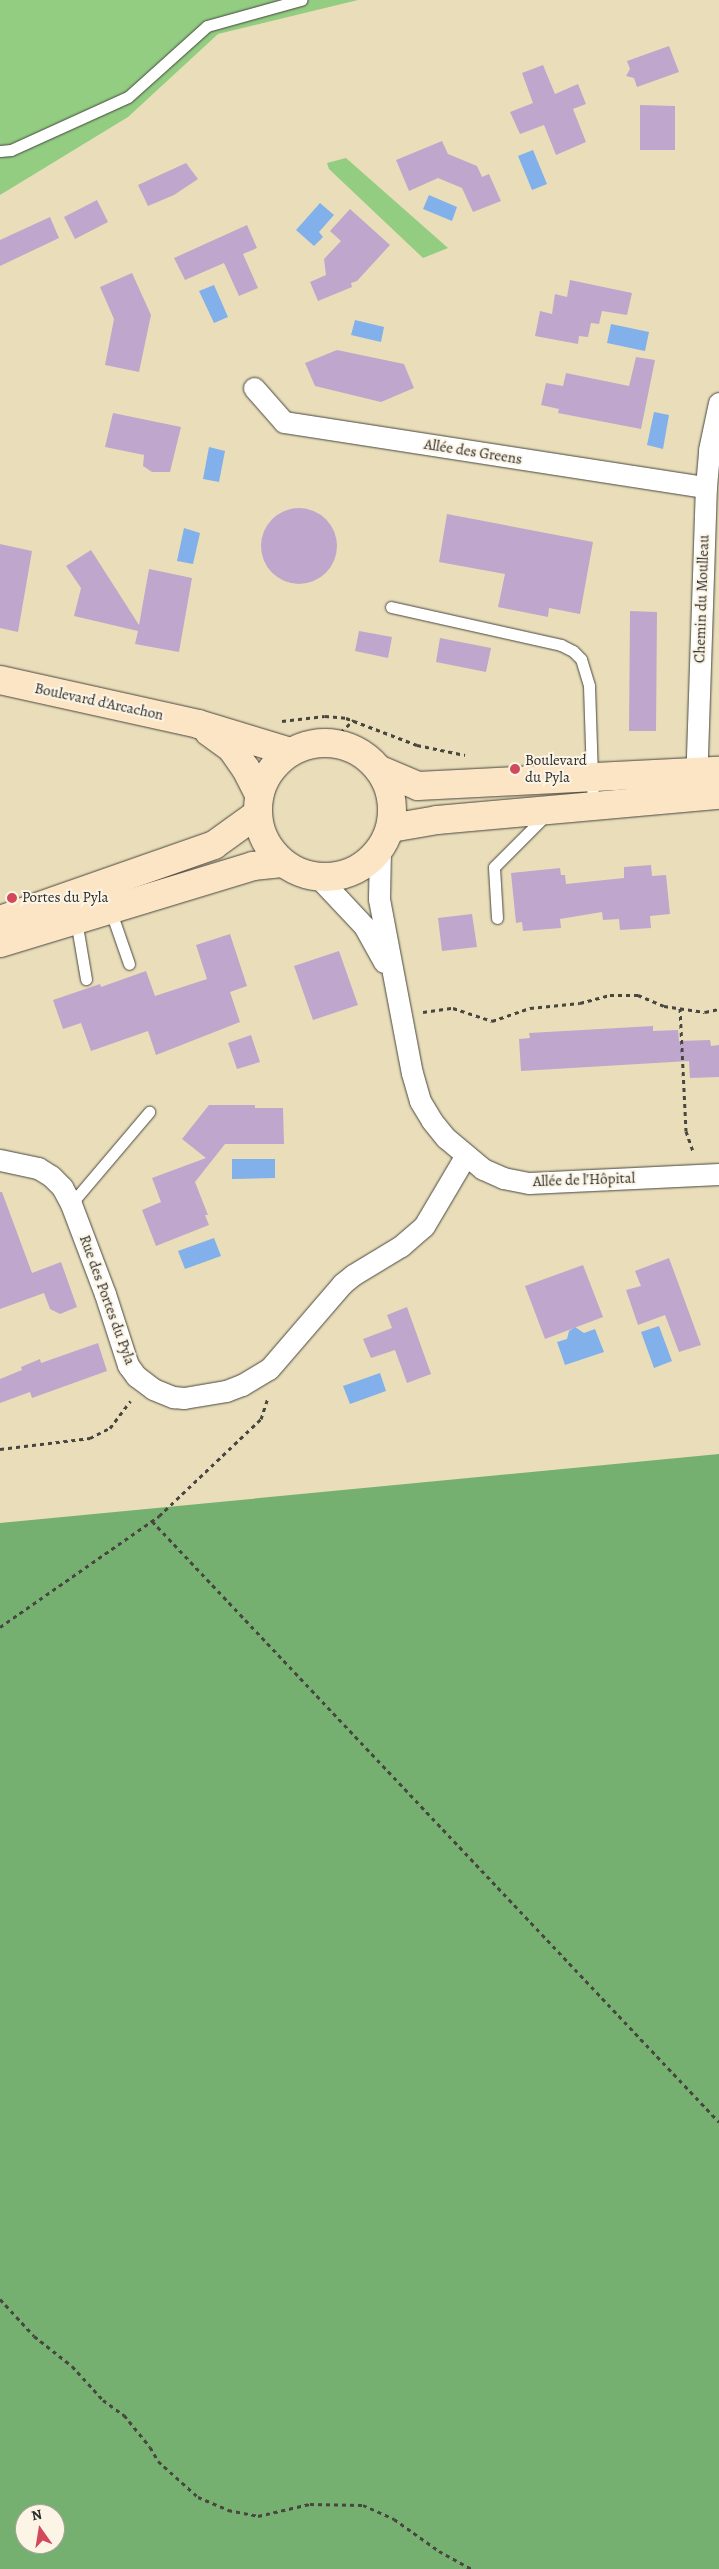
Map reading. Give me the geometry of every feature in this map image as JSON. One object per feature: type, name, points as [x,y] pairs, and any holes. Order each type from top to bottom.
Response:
[{"type":"main road","name":"Boulevard d'Arcachon","points":[[0,680],[198,724],[291,752]]},
{"type":"main road","name":"Boulevard d'Arcachon","points":[[198,724],[232,749],[246,768],[258,804]]},
{"type":"main road","points":[[329,743],[348,747],[366,756],[380,770],[388,783],[393,813],[386,839],[363,867],[341,876],[319,878],[297,872],[282,863],[264,839],[258,804],[266,778],[277,763],[291,752],[309,744],[329,743]]},
{"type":"main road","points":[[380,770],[418,786],[592,778],[708,784]]},
{"type":"main road","points":[[386,839],[437,820],[593,806],[708,784]]},
{"type":"main road","points":[[0,943],[76,920],[105,897],[214,845],[258,804]]},
{"type":"main road","points":[[0,920],[253,866],[282,863]]},
{"type":"street","name":"Allée des Greens","points":[[254,388],[284,422],[706,487]]},
{"type":"street","name":"Chemin du Moulleau","points":[[708,784],[711,561],[706,487],[709,450],[719,403]]},
{"type":"street","name":"Allée de l’Hôpital","points":[[386,839],[379,899],[400,1015],[412,1073],[420,1100],[432,1121],[446,1138],[483,1169],[503,1178],[529,1183],[709,1174]]},
{"type":"street","name":"Allée de l’Hôpital","points":[[319,878],[364,926],[379,951],[394,985]]},
{"type":"street","name":"Rue des Portes du Pyla","points":[[0,1160],[30,1166],[51,1176],[62,1187],[71,1204],[106,1294],[123,1354],[136,1376],[173,1397],[196,1397],[242,1385],[269,1369],[342,1284],[353,1274],[401,1246],[424,1226],[466,1155]]},
{"type":"lane","points":[[0,151],[11,150],[128,97],[206,26],[301,0]]},
{"type":"lane","points":[[391,607],[561,644],[573,650],[581,659],[589,686],[593,806]]},
{"type":"lane","points":[[498,918],[494,867],[552,809]]},
{"type":"lane","points":[[105,897],[129,964]]},
{"type":"lane","points":[[76,920],[86,978]]},
{"type":"lane","points":[[71,1204],[149,1112]]},
{"type":"path","points":[[279,722],[326,716],[355,720],[417,744],[474,757]]},
{"type":"path","points":[[329,743],[355,720]]},
{"type":"path","points":[[400,1015],[453,1008],[492,1021],[530,1008],[580,1003],[610,995],[638,995],[664,1006],[705,1012],[719,1008]]},
{"type":"path","points":[[680,1008],[686,1131],[709,1174]]},
{"type":"path","points":[[0,1627],[152,1521],[261,1419],[280,1356]]},
{"type":"path","points":[[0,1448],[90,1438],[110,1428],[144,1382]]},
{"type":"path","points":[[152,1521],[719,2122]]},
{"type":"path","points":[[0,2299],[34,2336],[72,2366],[103,2400],[124,2415],[150,2447],[158,2461],[198,2497],[228,2510],[258,2516],[310,2504],[363,2505],[394,2519],[439,2551],[472,2569]]},
{"type":"green space","points":[[0,0],[358,0],[218,34],[128,117],[0,195]]},
{"type":"green space","points":[[346,158],[448,248],[423,258],[329,169],[327,163]]},
{"type":"green space","points":[[719,1454],[719,2569],[0,2569],[0,1523]]},
{"type":"water","points":[[533,150],[547,184],[532,190],[518,156]]},
{"type":"water","points":[[429,195],[457,207],[452,221],[423,209]]},
{"type":"water","points":[[320,203],[334,215],[319,232],[323,237],[314,246],[296,230]]},
{"type":"water","points":[[214,285],[228,317],[214,323],[199,291]]},
{"type":"water","points":[[355,320],[384,327],[381,342],[351,335]]},
{"type":"water","points":[[611,324],[649,332],[645,351],[607,343]]},
{"type":"water","points":[[654,412],[669,415],[663,449],[647,445]]},
{"type":"water","points":[[209,447],[225,451],[219,482],[203,479]]},
{"type":"water","points":[[184,528],[200,533],[193,564],[177,561]]},
{"type":"water","points":[[232,1159],[275,1159],[275,1178],[232,1179]]},
{"type":"water","points":[[214,1238],[221,1256],[185,1269],[178,1251]]},
{"type":"water","points":[[659,1326],[672,1361],[654,1368],[641,1332]]},
{"type":"water","points":[[575,1327],[584,1333],[595,1329],[604,1352],[565,1365],[557,1342],[567,1339],[569,1331]]},
{"type":"water","points":[[380,1373],[386,1391],[350,1404],[343,1386]]},
{"type":"building","points":[[669,46],[679,72],[637,87],[634,78],[626,76],[630,69],[627,61]]},
{"type":"building","points":[[543,65],[555,94],[578,84],[586,104],[573,109],[586,142],[556,155],[544,125],[520,134],[510,112],[533,103],[522,73]]},
{"type":"building","points":[[640,105],[675,106],[675,150],[640,150]]},
{"type":"building","points":[[442,141],[448,154],[477,166],[482,177],[489,174],[501,201],[473,212],[462,188],[438,178],[409,191],[396,160]]},
{"type":"building","points":[[186,163],[198,179],[174,195],[148,206],[138,185]]},
{"type":"building","points":[[97,200],[108,222],[75,239],[64,217]]},
{"type":"building","points":[[350,209],[390,245],[357,281],[351,283],[352,287],[318,301],[310,282],[326,275],[324,259],[341,241],[330,231]]},
{"type":"building","points":[[50,217],[59,238],[0,266],[0,240]]},
{"type":"building","points":[[247,225],[257,248],[243,254],[258,288],[239,296],[224,263],[185,280],[174,258]]},
{"type":"building","points":[[132,273],[151,315],[139,372],[105,365],[114,319],[100,287]]},
{"type":"building","points":[[570,280],[632,293],[627,315],[602,311],[599,324],[591,323],[588,337],[579,336],[578,344],[535,336],[540,311],[552,314],[555,294],[567,297]]},
{"type":"building","points":[[337,350],[404,364],[414,388],[381,402],[315,386],[305,363]]},
{"type":"building","points":[[636,357],[655,360],[641,429],[558,413],[559,409],[541,405],[546,383],[563,386],[566,373],[629,386]]},
{"type":"building","points":[[113,413],[181,427],[170,472],[152,472],[143,466],[144,455],[105,447]]},
{"type":"building","points":[[292,508],[306,508],[320,514],[331,525],[337,539],[334,561],[326,573],[306,584],[292,584],[278,578],[267,567],[261,553],[261,539],[267,525],[278,514]]},
{"type":"building","points":[[447,514],[593,542],[580,614],[549,608],[548,617],[498,607],[505,574],[439,562]]},
{"type":"building","points":[[0,544],[32,551],[18,632],[0,628]]},
{"type":"building","points":[[91,550],[139,625],[149,569],[192,578],[179,652],[135,644],[138,631],[74,616],[81,588],[66,566]]},
{"type":"building","points":[[630,611],[657,612],[656,731],[629,731]]},
{"type":"building","points":[[359,631],[392,637],[388,658],[355,651]]},
{"type":"building","points":[[440,638],[491,648],[486,672],[436,662]]},
{"type":"building","points":[[651,865],[652,876],[666,875],[670,914],[650,916],[651,928],[620,930],[619,919],[603,920],[602,912],[560,919],[561,928],[523,931],[522,922],[516,923],[511,873],[560,868],[561,875],[565,875],[566,884],[624,878],[624,867]]},
{"type":"building","points":[[472,914],[477,947],[442,951],[438,918]]},
{"type":"building","points":[[230,934],[247,986],[230,992],[240,1022],[156,1055],[148,1031],[91,1051],[81,1023],[63,1029],[53,1000],[100,984],[101,987],[146,971],[155,996],[207,979],[196,945]]},
{"type":"building","points":[[339,951],[358,1005],[313,1020],[294,966]]},
{"type":"building","points":[[653,1026],[653,1031],[678,1030],[679,1041],[710,1040],[711,1046],[719,1045],[719,1077],[690,1078],[689,1061],[521,1071],[519,1039],[530,1038],[529,1033]]},
{"type":"building","points":[[251,1035],[260,1062],[237,1069],[228,1043]]},
{"type":"building","points":[[209,1105],[255,1105],[255,1108],[283,1108],[284,1144],[225,1144],[195,1182],[208,1215],[205,1215],[209,1225],[156,1246],[142,1210],[161,1202],[152,1178],[206,1158],[182,1139]]},
{"type":"building","points":[[0,1192],[2,1192],[32,1273],[61,1262],[77,1307],[60,1314],[50,1309],[44,1293],[0,1309]]},
{"type":"building","points":[[669,1258],[701,1345],[679,1352],[665,1315],[638,1325],[626,1290],[641,1286],[635,1271]]},
{"type":"building","points":[[583,1265],[603,1317],[545,1339],[525,1286]]},
{"type":"building","points":[[407,1307],[431,1374],[407,1383],[395,1350],[371,1358],[363,1339],[392,1328],[387,1315]]},
{"type":"building","points":[[98,1343],[107,1371],[32,1398],[30,1392],[0,1403],[0,1379],[22,1370],[21,1367],[40,1359],[41,1363]]},
{"type":"place","name":"Boulevard du Pyla","points":[[515,769]]},
{"type":"place","name":"Portes du Pyla","points":[[12,898]]}]
